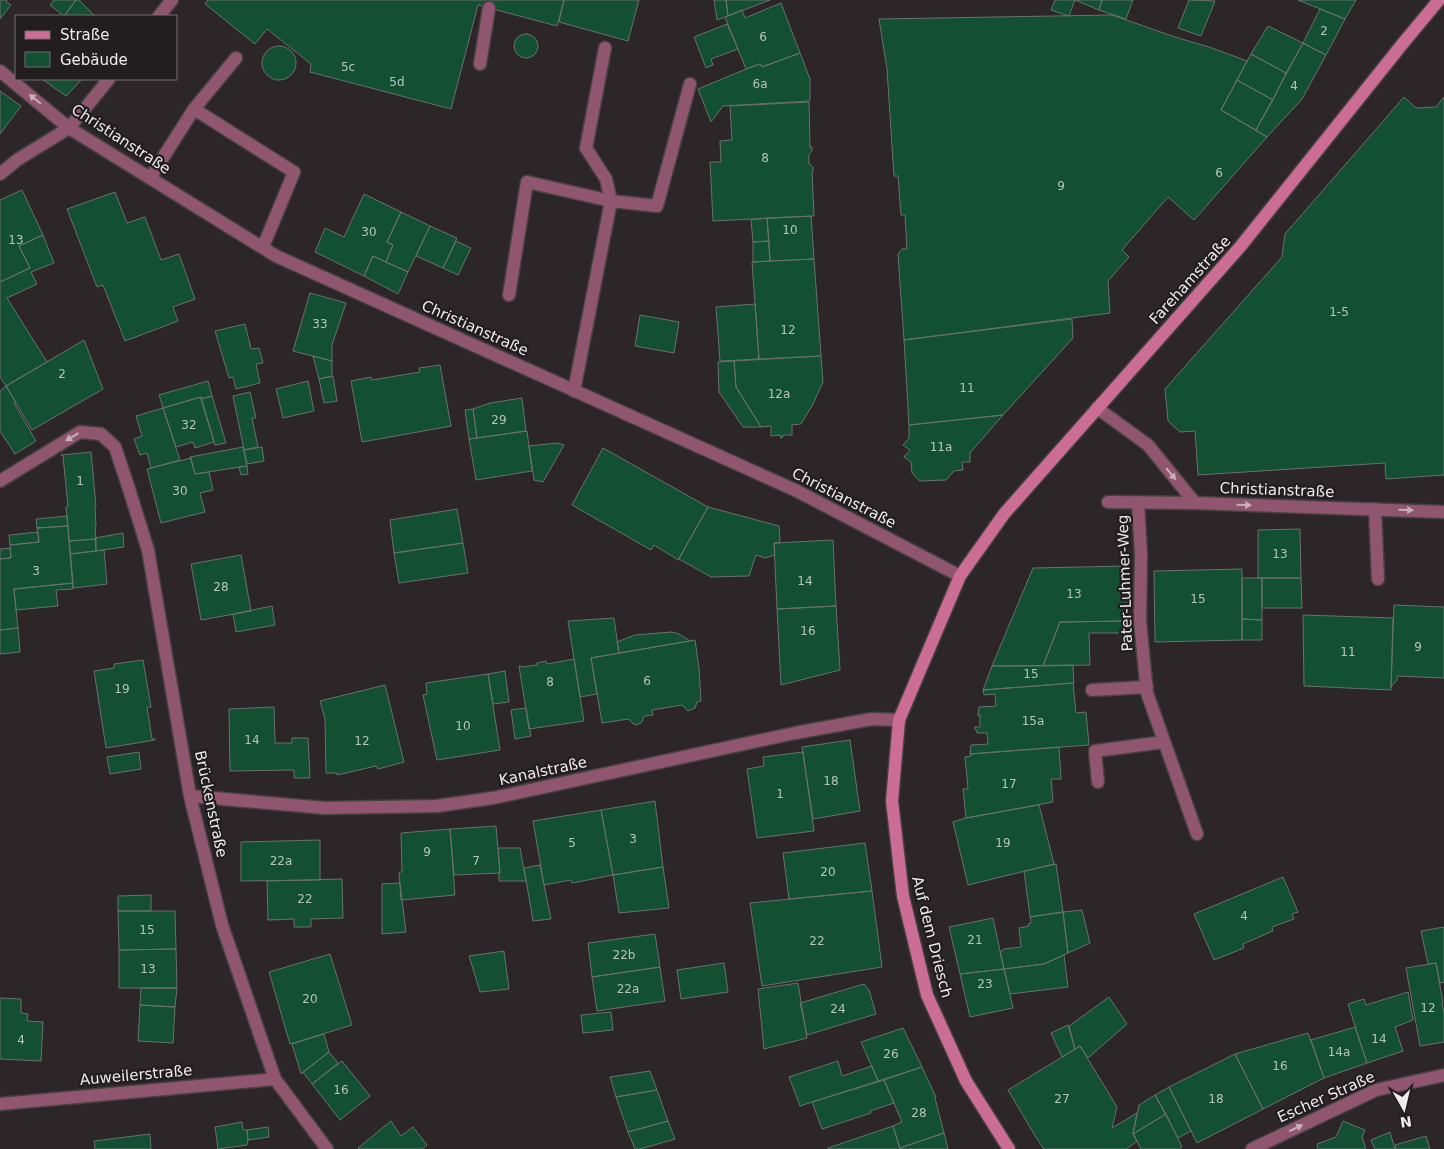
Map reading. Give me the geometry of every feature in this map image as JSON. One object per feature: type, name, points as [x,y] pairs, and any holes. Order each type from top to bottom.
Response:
[{"type":"main road","name":"Farehamstraße","points":[[960,576],[1004,514],[1240,248],[1439,0]]},
{"type":"main road","name":"Auf dem Driesch","points":[[960,576],[899,720],[892,801],[903,896],[927,995],[966,1081],[1010,1149]]},
{"type":"street","points":[[160,15],[172,0]]},
{"type":"street","points":[[480,64],[489,8]]},
{"type":"street","points":[[574,391],[610,201],[606,179],[586,148],[605,48]]},
{"type":"street","points":[[150,178],[194,109],[236,58]]},
{"type":"street","name":"Christianstraße","points":[[0,71],[69,128],[276,256],[797,491],[960,576]]},
{"type":"street","points":[[0,174],[16,160],[69,128],[108,80]]},
{"type":"street","points":[[509,295],[527,182],[610,201],[657,206],[690,84]]},
{"type":"street","points":[[194,109],[294,172],[262,247]]},
{"type":"street","points":[[1097,408],[1148,445],[1195,503]]},
{"type":"street","name":"Brückenstraße","points":[[0,482],[80,432],[101,434],[115,447],[148,550],[190,796],[222,926],[275,1079],[327,1149]]},
{"type":"street","name":"Christianstraße","points":[[1108,502],[1195,503],[1444,512]]},
{"type":"street","name":"Pater-Luhmer-Weg","points":[[1138,502],[1141,554],[1140,621],[1147,693],[1197,834]]},
{"type":"street","points":[[1375,509],[1378,579]]},
{"type":"street","points":[[1092,690],[1147,687]]},
{"type":"street","name":"Kanalstraße","points":[[190,796],[325,808],[437,806],[493,798],[795,733],[872,719],[899,720]]},
{"type":"street","points":[[1098,782],[1095,751],[1164,742]]},
{"type":"street","name":"Escher Straße","points":[[1252,1149],[1376,1090],[1444,1075]]},
{"type":"street","name":"Auweilerstraße","points":[[0,1104],[275,1079]]},
{"type":"building","points":[[0,0],[7,0],[6,2],[11,5],[0,19]]},
{"type":"building","points":[[54,0],[76,0],[65,15],[50,5]]},
{"type":"building","points":[[76,0],[79,0],[94,15],[65,15]]},
{"type":"building","points":[[208,0],[564,0],[557,26],[478,5],[451,109],[310,72],[311,64],[267,29],[255,44],[205,4]]},
{"type":"building","points":[[564,0],[639,0],[628,41],[559,22]]},
{"type":"building","points":[[714,0],[726,0],[728,16],[717,20]]},
{"type":"building","points":[[726,0],[770,0],[728,16]]},
{"type":"building","points":[[1055,0],[1075,0],[1069,16],[1051,10]]},
{"type":"building","points":[[1075,0],[1102,0],[1099,10]]},
{"type":"building","points":[[1102,0],[1133,0],[1126,19],[1099,10]]},
{"type":"building","points":[[1189,0],[1215,1],[1201,36],[1178,28]]},
{"type":"building","points":[[1298,0],[1356,0],[1345,19]]},
{"type":"building","points":[[781,3],[800,53],[762,67],[760,64],[746,69],[725,17],[742,10],[745,18]]},
{"type":"building","points":[[1320,9],[1345,19],[1326,55],[1303,43]]},
{"type":"building","points":[[1112,15],[1247,61],[1221,110],[1267,137],[1194,220],[1168,197],[1122,250],[1129,257],[1108,281],[1110,313],[904,340],[898,254],[902,249],[907,249],[905,215],[901,215],[898,176],[894,176],[887,69],[879,19]]},
{"type":"building","points":[[727,24],[738,49],[711,59],[713,65],[706,68],[694,37]]},
{"type":"building","points":[[1268,26],[1303,43],[1286,73],[1251,54]]},
{"type":"building","points":[[526,34],[531,35],[537,41],[537,51],[531,57],[526,58],[521,57],[515,51],[514,46],[515,41],[521,35]]},
{"type":"building","points":[[1303,43],[1326,55],[1302,99],[1267,137],[1256,130]]},
{"type":"building","points":[[279,46],[286,47],[291,51],[295,56],[295,70],[291,75],[286,79],[279,80],[272,79],[267,75],[263,70],[262,63],[263,56],[267,51],[272,47]]},
{"type":"building","points":[[800,53],[810,79],[810,101],[723,106],[711,122],[698,89],[760,64],[762,67]]},
{"type":"building","points":[[1251,54],[1286,73],[1273,100],[1237,80]]},
{"type":"building","points":[[43,80],[81,80],[66,96]]},
{"type":"building","points":[[1237,80],[1273,100],[1256,130],[1221,110]]},
{"type":"building","points":[[0,91],[21,106],[0,134]]},
{"type":"building","points":[[1404,97],[1416,108],[1436,107],[1444,97],[1444,475],[1386,479],[1385,463],[1198,475],[1195,431],[1180,432],[1168,421],[1165,389],[1282,257],[1285,234]]},
{"type":"building","points":[[809,102],[810,147],[812,147],[812,151],[809,154],[809,164],[813,167],[814,216],[713,221],[710,162],[721,162],[720,141],[732,140],[730,106]]},
{"type":"building","points":[[22,190],[43,235],[19,246],[30,268],[0,282],[0,200]]},
{"type":"building","points":[[115,192],[127,223],[145,217],[161,260],[179,254],[195,299],[173,307],[178,321],[125,341],[103,285],[97,287],[67,209]]},
{"type":"building","points":[[364,194],[401,212],[387,242],[393,245],[386,262],[373,256],[364,276],[315,252],[325,228],[344,237]]},
{"type":"building","points":[[401,212],[430,226],[408,272],[386,262],[393,245],[387,242]]},
{"type":"building","points":[[811,216],[814,259],[770,261],[767,218]]},
{"type":"building","points":[[767,218],[769,241],[753,242],[751,220]]},
{"type":"building","points":[[430,226],[457,238],[443,268],[416,256]]},
{"type":"building","points":[[43,235],[54,263],[31,272],[37,284],[7,298],[47,362],[6,386],[0,377],[0,282],[30,268],[19,246]]},
{"type":"building","points":[[456,241],[471,248],[458,275],[443,268]]},
{"type":"building","points":[[769,241],[770,261],[753,262],[753,242]]},
{"type":"building","points":[[373,256],[408,272],[398,294],[364,276]]},
{"type":"building","points":[[814,259],[821,356],[759,359],[752,262]]},
{"type":"building","points":[[310,293],[346,303],[332,345],[332,361],[293,351]]},
{"type":"building","points":[[755,304],[759,359],[720,361],[716,307]]},
{"type":"building","points":[[640,315],[679,322],[674,353],[635,346]]},
{"type":"building","points":[[1072,319],[1073,338],[1003,415],[909,425],[904,340]]},
{"type":"building","points":[[245,324],[251,349],[259,348],[263,363],[256,364],[260,383],[236,389],[233,377],[229,378],[215,331]]},
{"type":"building","points":[[84,340],[103,389],[32,430],[6,386]]},
{"type":"building","points":[[313,356],[332,361],[332,376],[319,379]]},
{"type":"building","points":[[821,356],[823,382],[801,424],[792,425],[792,435],[783,435],[780,438],[781,435],[771,436],[771,426],[761,427],[736,387],[734,361]]},
{"type":"building","points":[[734,361],[736,387],[761,427],[743,427],[719,392],[718,362]]},
{"type":"building","points":[[440,365],[451,426],[362,442],[351,381],[371,377],[372,380],[420,372],[419,368]]},
{"type":"building","points":[[333,376],[337,401],[324,403],[319,379]]},
{"type":"building","points":[[208,381],[212,396],[201,399],[201,397],[163,408],[159,395]]},
{"type":"building","points":[[308,381],[314,411],[283,418],[276,389]]},
{"type":"building","points":[[6,386],[36,441],[15,454],[0,431],[0,391]]},
{"type":"building","points":[[250,392],[256,418],[252,418],[258,447],[244,450],[233,396]]},
{"type":"building","points":[[212,396],[226,443],[215,445],[201,399]]},
{"type":"building","points":[[201,397],[214,442],[195,448],[193,442],[176,447],[163,408]]},
{"type":"building","points":[[522,398],[526,431],[477,438],[473,409],[490,403]]},
{"type":"building","points":[[163,408],[180,460],[151,468],[147,453],[140,455],[134,439],[142,436],[136,416]]},
{"type":"building","points":[[473,409],[477,438],[469,439],[465,410]]},
{"type":"building","points":[[1003,415],[970,453],[970,462],[962,462],[963,470],[954,471],[946,480],[920,481],[912,473],[911,462],[904,457],[910,450],[903,445],[909,438],[909,425]]},
{"type":"building","points":[[527,431],[532,471],[476,480],[469,439]]},
{"type":"building","points":[[557,443],[564,445],[543,482],[534,480],[529,446]]},
{"type":"building","points":[[243,447],[247,466],[195,474],[190,457]]},
{"type":"building","points":[[262,447],[264,461],[247,464],[244,450]]},
{"type":"building","points":[[603,448],[708,507],[678,560],[654,545],[651,550],[572,505]]},
{"type":"building","points":[[91,452],[96,506],[96,539],[69,541],[66,507],[68,506],[63,456],[61,455]]},
{"type":"building","points":[[191,458],[195,474],[209,472],[213,490],[200,493],[205,512],[161,523],[147,469]]},
{"type":"building","points":[[247,466],[248,474],[241,475],[239,467]]},
{"type":"building","points":[[708,507],[779,526],[780,543],[774,543],[775,555],[765,558],[756,555],[749,576],[711,577],[679,559]]},
{"type":"building","points":[[457,509],[463,543],[394,553],[390,520]]},
{"type":"building","points":[[67,516],[68,526],[37,528],[36,519]]},
{"type":"building","points":[[68,526],[73,583],[14,589],[18,628],[0,630],[0,559],[11,558],[10,545],[39,542],[37,528]]},
{"type":"building","points":[[1300,529],[1301,578],[1258,578],[1258,530]]},
{"type":"building","points":[[38,532],[39,542],[10,545],[9,535]]},
{"type":"building","points":[[123,533],[124,547],[96,551],[95,538]]},
{"type":"building","points":[[96,539],[96,551],[70,554],[69,541]]},
{"type":"building","points":[[833,540],[836,606],[777,609],[774,543]]},
{"type":"building","points":[[463,543],[468,573],[399,583],[394,553]]},
{"type":"building","points":[[10,548],[11,558],[0,559],[0,549]]},
{"type":"building","points":[[104,550],[107,584],[73,588],[70,554]]},
{"type":"building","points":[[241,555],[251,611],[201,620],[191,564]]},
{"type":"building","points":[[1126,566],[1127,621],[1060,622],[1043,666],[992,666],[1033,568]]},
{"type":"building","points":[[1242,569],[1242,640],[1155,642],[1154,571]]},
{"type":"building","points":[[1242,578],[1262,578],[1262,620],[1242,619]]},
{"type":"building","points":[[1262,578],[1301,578],[1302,608],[1262,608]]},
{"type":"building","points":[[73,583],[73,589],[56,590],[58,606],[16,610],[14,589]]},
{"type":"building","points":[[1394,605],[1444,607],[1444,678],[1397,676],[1397,680],[1391,687]]},
{"type":"building","points":[[272,606],[275,625],[236,632],[233,614]]},
{"type":"building","points":[[836,606],[840,670],[781,685],[777,609]]},
{"type":"building","points":[[1303,615],[1393,618],[1391,690],[1304,686]]},
{"type":"building","points":[[614,618],[619,653],[591,658],[597,694],[580,697],[568,621]]},
{"type":"building","points":[[1242,619],[1262,620],[1262,640],[1242,640]]},
{"type":"building","points":[[1127,621],[1127,633],[1089,633],[1090,665],[1043,666],[1060,622]]},
{"type":"building","points":[[18,628],[20,652],[0,654],[0,630]]},
{"type":"building","points":[[672,632],[690,641],[619,653],[617,642],[635,635]]},
{"type":"building","points":[[695,640],[701,701],[697,702],[695,708],[688,711],[682,705],[652,710],[653,715],[644,716],[642,722],[637,725],[629,719],[602,723],[591,658]]},
{"type":"building","points":[[574,659],[584,721],[529,729],[519,666],[537,665],[537,663],[546,661],[547,664]]},
{"type":"building","points":[[143,660],[151,707],[147,707],[152,739],[155,740],[106,748],[94,671],[114,668],[114,664]]},
{"type":"building","points":[[1073,665],[1074,683],[983,690],[992,666]]},
{"type":"building","points":[[505,671],[509,702],[493,704],[488,674]]},
{"type":"building","points":[[488,674],[500,750],[437,760],[423,695],[427,694],[426,683]]},
{"type":"building","points":[[1073,683],[1076,713],[1086,712],[1089,745],[970,754],[971,745],[988,744],[987,733],[977,733],[975,729],[975,727],[980,727],[979,707],[996,706],[995,694],[984,695],[983,690]]},
{"type":"building","points":[[385,685],[404,762],[378,769],[376,766],[337,775],[337,773],[326,773],[325,719],[320,701]]},
{"type":"building","points":[[274,707],[275,743],[292,743],[292,738],[308,738],[310,778],[294,778],[294,770],[230,771],[229,709]]},
{"type":"building","points":[[526,708],[531,736],[515,739],[511,710]]},
{"type":"building","points":[[850,740],[860,811],[813,819],[802,747]]},
{"type":"building","points":[[1059,747],[1061,779],[1051,779],[1053,802],[966,818],[963,789],[968,789],[965,757],[971,756],[970,754]]},
{"type":"building","points":[[139,752],[141,769],[110,774],[107,757]]},
{"type":"building","points":[[803,752],[814,831],[757,838],[747,769],[764,766],[763,757]]},
{"type":"building","points":[[655,801],[663,867],[613,875],[601,810]]},
{"type":"building","points":[[1039,805],[1054,864],[968,885],[953,822]]},
{"type":"building","points":[[601,810],[613,875],[572,883],[571,880],[544,885],[533,821]]},
{"type":"building","points":[[496,826],[500,873],[454,875],[450,829]]},
{"type":"building","points":[[450,829],[455,895],[401,900],[399,872],[402,872],[401,833]]},
{"type":"building","points":[[320,840],[320,880],[241,881],[241,842]]},
{"type":"building","points":[[865,843],[872,891],[789,899],[783,853]]},
{"type":"building","points":[[498,848],[520,848],[526,881],[499,881]]},
{"type":"building","points":[[1056,864],[1063,912],[1030,917],[1024,871]]},
{"type":"building","points":[[540,865],[551,919],[533,921],[524,868]]},
{"type":"building","points":[[663,867],[669,908],[619,913],[613,875]]},
{"type":"building","points":[[1283,877],[1298,912],[1292,914],[1294,919],[1272,927],[1273,931],[1243,944],[1244,948],[1214,960],[1194,914]]},
{"type":"building","points":[[342,879],[343,918],[311,919],[311,927],[294,927],[294,919],[268,920],[267,881]]},
{"type":"building","points":[[400,883],[406,932],[382,934],[382,884]]},
{"type":"building","points":[[872,891],[882,967],[762,986],[750,903]]},
{"type":"building","points":[[151,895],[151,911],[118,911],[118,896]]},
{"type":"building","points":[[1082,910],[1090,943],[1068,953],[1063,912]]},
{"type":"building","points":[[118,911],[175,911],[176,949],[119,950]]},
{"type":"building","points":[[1063,912],[1068,953],[1044,964],[1004,969],[1000,952],[1004,949],[1021,947],[1019,928],[1029,926],[1028,924],[1031,923],[1030,917]]},
{"type":"building","points":[[993,918],[1004,969],[960,974],[949,927]]},
{"type":"building","points":[[1444,927],[1444,982],[1440,983],[1436,963],[1428,964],[1421,931]]},
{"type":"building","points":[[655,934],[660,967],[592,977],[588,943]]},
{"type":"building","points":[[176,949],[177,988],[119,988],[119,950]]},
{"type":"building","points":[[504,951],[509,989],[480,992],[469,956]]},
{"type":"building","points":[[330,954],[352,1025],[290,1044],[269,972]]},
{"type":"building","points":[[1064,955],[1068,987],[1010,994],[1004,969],[1044,964]]},
{"type":"building","points":[[724,963],[728,992],[681,999],[677,970]]},
{"type":"building","points":[[1436,963],[1443,1003],[1444,1042],[1420,1046],[1406,968]]},
{"type":"building","points":[[660,967],[665,1001],[597,1011],[592,977]]},
{"type":"building","points":[[1004,969],[1013,1008],[970,1017],[960,974]]},
{"type":"building","points":[[798,983],[807,1038],[764,1049],[758,989]]},
{"type":"building","points":[[864,984],[869,990],[876,1014],[807,1035],[800,1003]]},
{"type":"building","points":[[141,988],[177,988],[175,1007],[140,1005]]},
{"type":"building","points":[[1408,992],[1413,1020],[1395,1027],[1403,1051],[1367,1063],[1348,1004],[1364,999],[1366,1005]]},
{"type":"building","points":[[1109,997],[1127,1024],[1088,1058],[1080,1046],[1075,1049],[1069,1026]]},
{"type":"building","points":[[0,998],[21,999],[21,1013],[28,1014],[27,1021],[43,1022],[41,1061],[0,1059]]},
{"type":"building","points":[[140,1005],[175,1007],[173,1043],[138,1041]]},
{"type":"building","points":[[611,1012],[613,1030],[583,1033],[581,1015]]},
{"type":"building","points":[[1068,1025],[1075,1049],[1062,1057],[1051,1033]]},
{"type":"building","points":[[1355,1027],[1367,1063],[1324,1078],[1311,1040]]},
{"type":"building","points":[[903,1028],[922,1067],[878,1081],[861,1042]]},
{"type":"building","points":[[1308,1033],[1324,1078],[1263,1109],[1235,1054]]},
{"type":"building","points":[[324,1034],[329,1052],[301,1074],[292,1044]]},
{"type":"building","points":[[1080,1046],[1117,1107],[1112,1128],[1137,1113],[1133,1133],[1137,1141],[1127,1149],[1044,1149],[1008,1090]]},
{"type":"building","points":[[329,1052],[338,1063],[312,1084],[303,1072]]},
{"type":"building","points":[[1235,1054],[1263,1109],[1197,1143],[1169,1087]]},
{"type":"building","points":[[342,1061],[370,1096],[340,1120],[312,1084]]},
{"type":"building","points":[[838,1061],[842,1076],[872,1066],[878,1081],[800,1106],[789,1077]]},
{"type":"building","points":[[922,1067],[936,1097],[944,1133],[900,1148],[893,1126],[902,1122],[884,1080]]},
{"type":"building","points":[[650,1071],[657,1090],[616,1097],[610,1077]]},
{"type":"building","points":[[884,1080],[894,1103],[870,1111],[871,1113],[822,1129],[812,1102]]},
{"type":"building","points":[[1169,1087],[1191,1131],[1178,1138],[1155,1095]]},
{"type":"building","points":[[657,1090],[668,1121],[628,1132],[616,1097]]},
{"type":"building","points":[[1155,1095],[1166,1114],[1133,1134],[1139,1105]]},
{"type":"building","points":[[1166,1114],[1182,1147],[1179,1149],[1141,1149],[1133,1134]]},
{"type":"building","points":[[391,1121],[401,1136],[413,1127],[427,1145],[422,1149],[358,1148]]},
{"type":"building","points":[[668,1121],[675,1139],[635,1149],[628,1132]]},
{"type":"building","points":[[1343,1121],[1365,1130],[1362,1137],[1366,1149],[1318,1149],[1317,1144],[1336,1137]]},
{"type":"building","points":[[242,1122],[243,1130],[247,1130],[247,1145],[218,1149],[215,1127]]},
{"type":"building","points":[[893,1126],[900,1149],[828,1149],[828,1148]]},
{"type":"building","points":[[268,1127],[269,1137],[248,1140],[247,1130]]},
{"type":"building","points":[[1390,1132],[1395,1149],[1375,1149],[1371,1140]]},
{"type":"building","points":[[944,1133],[948,1149],[900,1149],[900,1148]]},
{"type":"building","points":[[150,1134],[151,1149],[95,1149],[94,1141]]},
{"type":"building","points":[[1426,1136],[1430,1149],[1396,1149],[1395,1145]]}]
